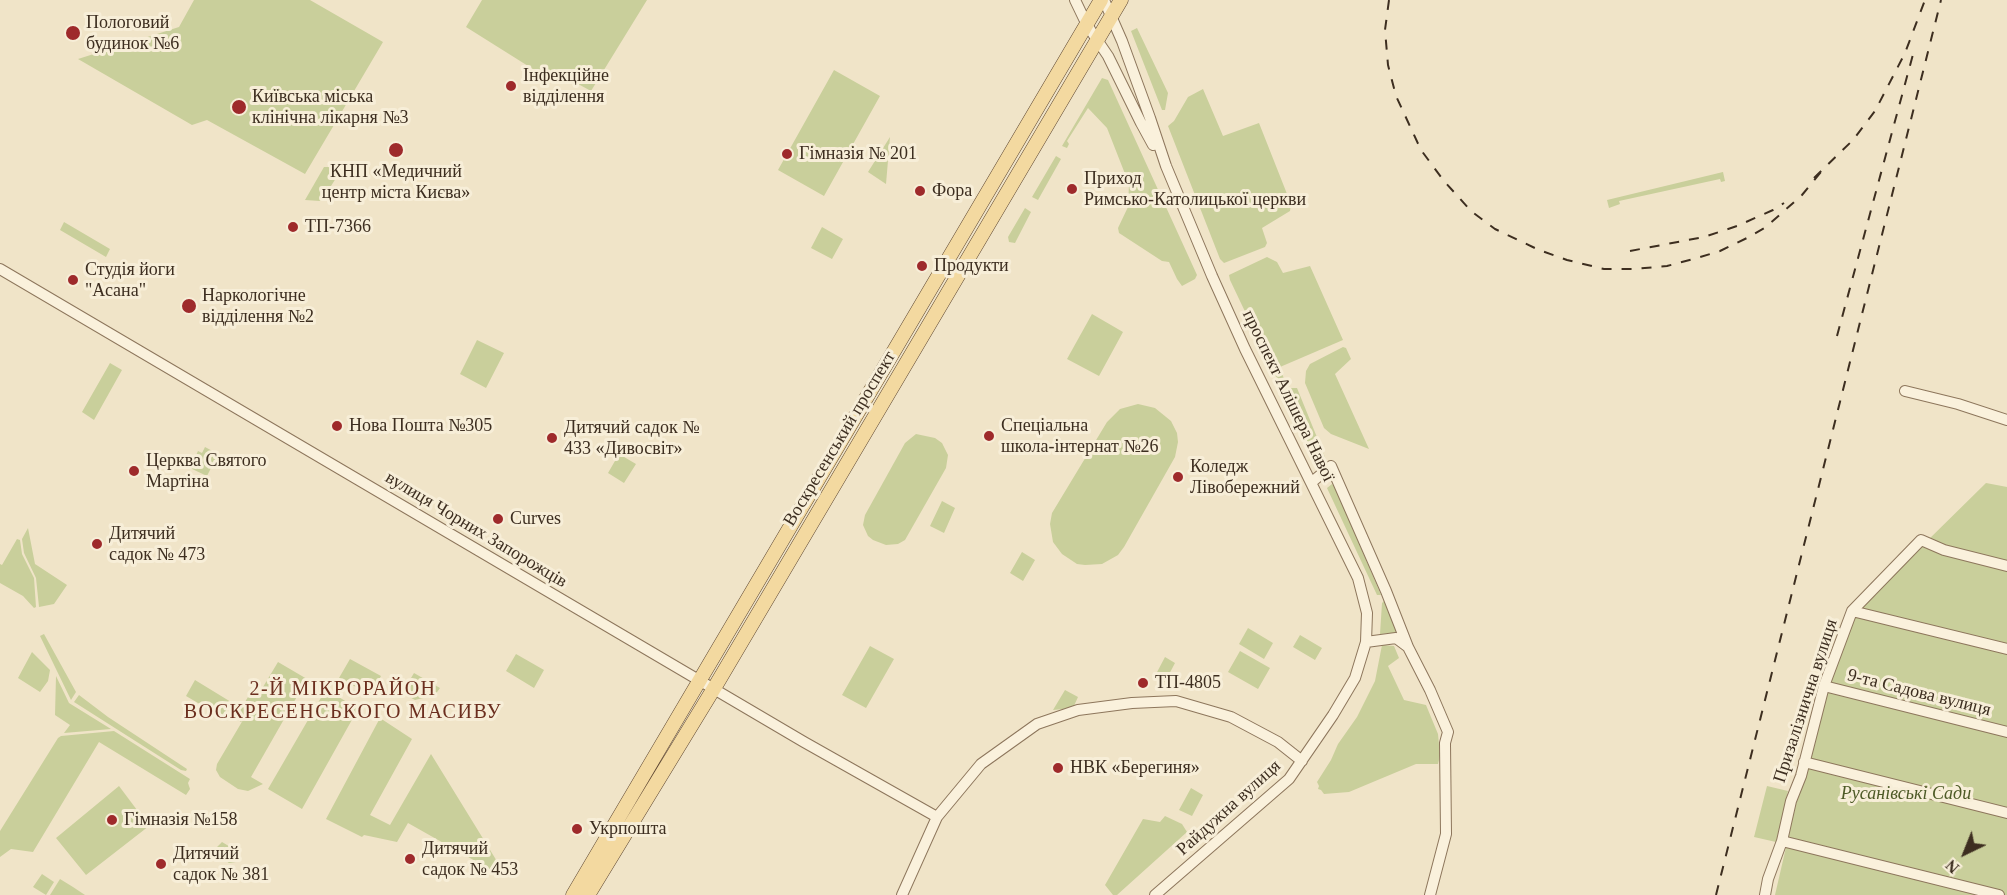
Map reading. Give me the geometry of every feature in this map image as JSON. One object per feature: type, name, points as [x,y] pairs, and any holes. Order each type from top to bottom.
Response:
[{"type":"main road","name":"Воскресенський проспект","points":[[573,895],[1102,0]]},
{"type":"main road","name":"Воскресенський проспект","points":[[588,895],[1121,0]]},
{"type":"street","name":"проспект Алішера Навої","points":[[1075,0],[1087,25],[1108,56],[1141,123],[1166,166]]},
{"type":"street","name":"проспект Алішера Навої","points":[[1102,0],[1111,15],[1166,166],[1212,276],[1245,349],[1358,578],[1367,613],[1366,642]]},
{"type":"street","name":"вулиця Чорних Запорожців","points":[[0,269],[700,681],[937,817]]},
{"type":"street","points":[[1905,391],[1958,404],[2007,420]]},
{"type":"street","points":[[1312,482],[1331,466],[1408,647],[1448,732],[1445,743],[1446,834],[1430,895]]},
{"type":"street","name":"Призалізнична вулиця","points":[[1765,895],[1768,879],[1782,841],[1791,801],[1801,777],[1824,686],[1852,611],[1920,540],[1944,550],[2007,566]]},
{"type":"street","points":[[1852,611],[2007,649]]},
{"type":"street","points":[[1366,642],[1396,638],[1408,647]]},
{"type":"street","name":"Райдужна вулиця","points":[[1155,895],[1289,779],[1355,678],[1366,642]]},
{"type":"street","name":"9-та Садова вулиця","points":[[1824,686],[2007,732]]},
{"type":"street","points":[[902,895],[937,817],[981,764],[1037,724],[1078,710],[1176,700],[1231,717],[1278,742],[1302,761]]},
{"type":"street","points":[[1804,762],[2007,813]]},
{"type":"street","points":[[1782,841],[1999,895]]},
{"type":"green space","points":[[194,0],[310,0],[383,42],[305,174],[207,120],[192,125],[78,59],[179,27]]},
{"type":"green space","points":[[482,0],[647,0],[591,91],[556,72],[544,76],[466,27]]},
{"type":"green space","points":[[1137,28],[1168,93],[1165,110],[1162,110],[1131,31]]},
{"type":"green space","points":[[834,70],[880,96],[824,196],[778,170]]},
{"type":"green space","points":[[1102,78],[1108,80],[1197,275],[1195,279],[1182,286],[1169,262],[1162,261],[1119,233],[1118,228],[1128,207],[1129,184],[1107,128],[1088,108],[1067,141],[1069,144],[1067,148],[1062,146]]},
{"type":"green space","points":[[1203,89],[1223,136],[1259,123],[1291,204],[1290,211],[1262,228],[1267,243],[1265,247],[1224,263],[1220,259],[1168,126],[1174,121],[1188,97]]},
{"type":"green space","points":[[890,137],[886,184],[868,172]]},
{"type":"green space","points":[[1056,156],[1061,159],[1038,200],[1032,197]]},
{"type":"green space","points":[[324,167],[336,171],[338,175],[320,201],[305,200]]},
{"type":"green space","points":[[1723,172],[1725,181],[1721,182],[1720,179],[1619,201],[1620,204],[1609,208],[1607,200]]},
{"type":"green space","points":[[1025,208],[1031,212],[1015,243],[1009,242],[1008,237]]},
{"type":"green space","points":[[64,222],[110,249],[106,257],[60,230]]},
{"type":"green space","points":[[822,227],[843,239],[832,259],[811,248]]},
{"type":"green space","points":[[1267,257],[1277,262],[1283,273],[1310,266],[1343,340],[1280,367],[1287,388],[1297,388],[1327,462],[1325,467],[1318,465],[1230,280],[1229,275]]},
{"type":"green space","points":[[1092,314],[1123,332],[1099,376],[1067,359]]},
{"type":"green space","points":[[477,340],[504,353],[486,388],[460,374]]},
{"type":"green space","points":[[1343,347],[1346,348],[1351,359],[1335,374],[1369,449],[1331,434],[1324,428],[1305,383],[1306,371],[1310,364]]},
{"type":"green space","points":[[110,363],[122,370],[94,420],[82,412]]},
{"type":"green space","points":[[1138,404],[1155,408],[1171,421],[1177,433],[1178,442],[1175,457],[1118,555],[1102,564],[1077,564],[1062,554],[1053,542],[1050,524],[1052,513],[1107,422],[1120,409]]},
{"type":"green space","points":[[916,434],[935,438],[942,443],[948,455],[946,468],[905,540],[898,544],[886,545],[868,536],[863,525],[865,515],[905,443]]},
{"type":"green space","points":[[205,447],[218,454],[207,476],[190,468],[198,451],[202,453]]},
{"type":"green space","points":[[619,454],[636,464],[624,483],[608,473]]},
{"type":"green space","name":"Русанівські Сади","points":[[1986,483],[2007,487],[2007,895],[1775,895],[1796,804],[1829,688],[1854,617],[1862,605]]},
{"type":"green space","points":[[1332,484],[1381,595],[1377,595],[1327,488]]},
{"type":"green space","points":[[942,501],[955,508],[944,533],[930,526]]},
{"type":"green space","points":[[28,528],[35,564],[67,585],[54,604],[39,607],[36,578],[24,553],[22,539]]},
{"type":"green space","points":[[17,539],[20,540],[22,554],[34,578],[36,607],[34,608],[23,596],[0,583],[0,564],[2,565]]},
{"type":"green space","points":[[1022,552],[1035,560],[1023,581],[1010,573]]},
{"type":"green space","points":[[1384,601],[1397,633],[1380,634]]},
{"type":"green space","points":[[1248,628],[1273,643],[1264,659],[1239,644]]},
{"type":"green space","points":[[44,634],[76,692],[71,700],[40,636]]},
{"type":"green space","points":[[1300,635],[1322,648],[1315,660],[1293,647]]},
{"type":"green space","points":[[1382,645],[1394,646],[1399,658],[1388,666],[1404,700],[1426,705],[1438,734],[1440,756],[1438,764],[1416,764],[1349,792],[1324,794],[1318,789],[1317,782],[1338,744],[1357,717],[1375,681]]},
{"type":"green space","points":[[870,646],[894,659],[866,708],[842,695]]},
{"type":"green space","points":[[1240,651],[1270,668],[1258,689],[1228,672]]},
{"type":"green space","points":[[32,652],[50,670],[48,681],[40,692],[18,678]]},
{"type":"green space","points":[[516,654],[544,670],[534,688],[506,671]]},
{"type":"green space","points":[[1165,657],[1175,663],[1165,682],[1155,676]]},
{"type":"green space","points":[[350,659],[381,676],[371,695],[339,678]]},
{"type":"green space","points":[[278,662],[307,679],[251,777],[263,784],[248,791],[238,789],[220,777],[216,770],[217,764],[243,720],[241,722],[235,718],[253,689],[260,692]]},
{"type":"green space","points":[[414,673],[440,688],[435,695],[415,700],[402,693]]},
{"type":"green space","points":[[56,676],[69,703],[111,729],[64,733],[70,725],[55,715]]},
{"type":"green space","points":[[195,680],[231,702],[222,717],[186,696]]},
{"type":"green space","points":[[326,689],[358,709],[302,809],[268,789]]},
{"type":"green space","points":[[1065,690],[1078,697],[1073,708],[1053,710]]},
{"type":"green space","points":[[79,695],[187,769],[186,771],[74,702]]},
{"type":"green space","points":[[380,718],[412,739],[370,815],[390,825],[431,754],[503,871],[500,875],[408,823],[397,842],[364,835],[362,837],[326,819]]},
{"type":"green space","points":[[114,731],[190,779],[188,783],[190,789],[186,795],[99,742],[33,852],[11,849],[0,857],[0,831],[58,738]]},
{"type":"green space","points":[[119,786],[149,826],[86,875],[56,838]]},
{"type":"green space","points":[[1767,786],[1788,791],[1776,842],[1754,837]]},
{"type":"green space","points":[[1191,788],[1203,795],[1192,816],[1179,810]]},
{"type":"green space","points":[[1165,816],[1182,824],[1187,832],[1117,895],[1113,895],[1105,885],[1143,819],[1160,822]]},
{"type":"green space","points":[[222,842],[232,848],[236,862],[229,863],[219,856],[216,848]]},
{"type":"green space","points":[[42,874],[54,882],[46,895],[33,887]]},
{"type":"green space","points":[[60,879],[73,887],[85,895],[50,895]]},
{"type":"railway","points":[[1389,0],[1385,30],[1388,65],[1396,96],[1421,150],[1444,181],[1471,211],[1495,229],[1539,250],[1604,269],[1667,266],[1697,258],[1720,251],[1766,227],[1802,195],[1821,172]]},
{"type":"railway","points":[[1814,178],[1853,140],[1875,111],[1905,53],[1925,0]]},
{"type":"railway","points":[[1716,895],[1941,0]]},
{"type":"railway","points":[[1837,336],[1915,47]]},
{"type":"railway","points":[[1630,251],[1704,237],[1737,226],[1784,203]]},
{"type":"place","name":"Пологовий будинок №6","points":[[73,33]]},
{"type":"place","name":"Інфекційне відділення","points":[[511,86]]},
{"type":"place","name":"Київська міська клінічна лікарня №3","points":[[239,107]]},
{"type":"place","name":"КНП «Медичний центр міста Києва»","points":[[396,150]]},
{"type":"place","name":"Гімназія № 201","points":[[787,154]]},
{"type":"place","name":"Приход Римсько-Католицької церкви","points":[[1072,189]]},
{"type":"place","name":"Фора","points":[[920,191]]},
{"type":"place","name":"ТП-7366","points":[[293,227]]},
{"type":"place","name":"Продукти","points":[[922,266]]},
{"type":"place","name":"Студія йоги \"Асана\"","points":[[73,280]]},
{"type":"place","name":"Наркологічне відділення №2","points":[[189,306]]},
{"type":"place","name":"Нова Пошта №305","points":[[337,426]]},
{"type":"place","name":"Спеціальна школа-інтернат №26","points":[[989,436]]},
{"type":"place","name":"Дитячий садок № 433 «Дивосвіт»","points":[[552,438]]},
{"type":"place","name":"Церква Святого Мартіна","points":[[134,471]]},
{"type":"place","name":"Коледж Лівобережний","points":[[1178,477]]},
{"type":"place","name":"Curves","points":[[498,519]]},
{"type":"place","name":"Дитячий садок № 473","points":[[97,544]]},
{"type":"place","name":"ТП-4805","points":[[1143,683]]},
{"type":"place","name":"НВК «Берегиня»","points":[[1058,768]]},
{"type":"place","name":"Гімназія №158","points":[[112,820]]},
{"type":"place","name":"Укрпошта","points":[[577,829]]},
{"type":"place","name":"Дитячий садок № 453","points":[[410,859]]},
{"type":"place","name":"Дитячий садок № 381","points":[[161,864]]},
{"type":"district","name":"2-Й МІКРОРАЙОН ВОСКРЕСЕНСЬКОГО МАСИВУ","points":[[343,702]]}]
